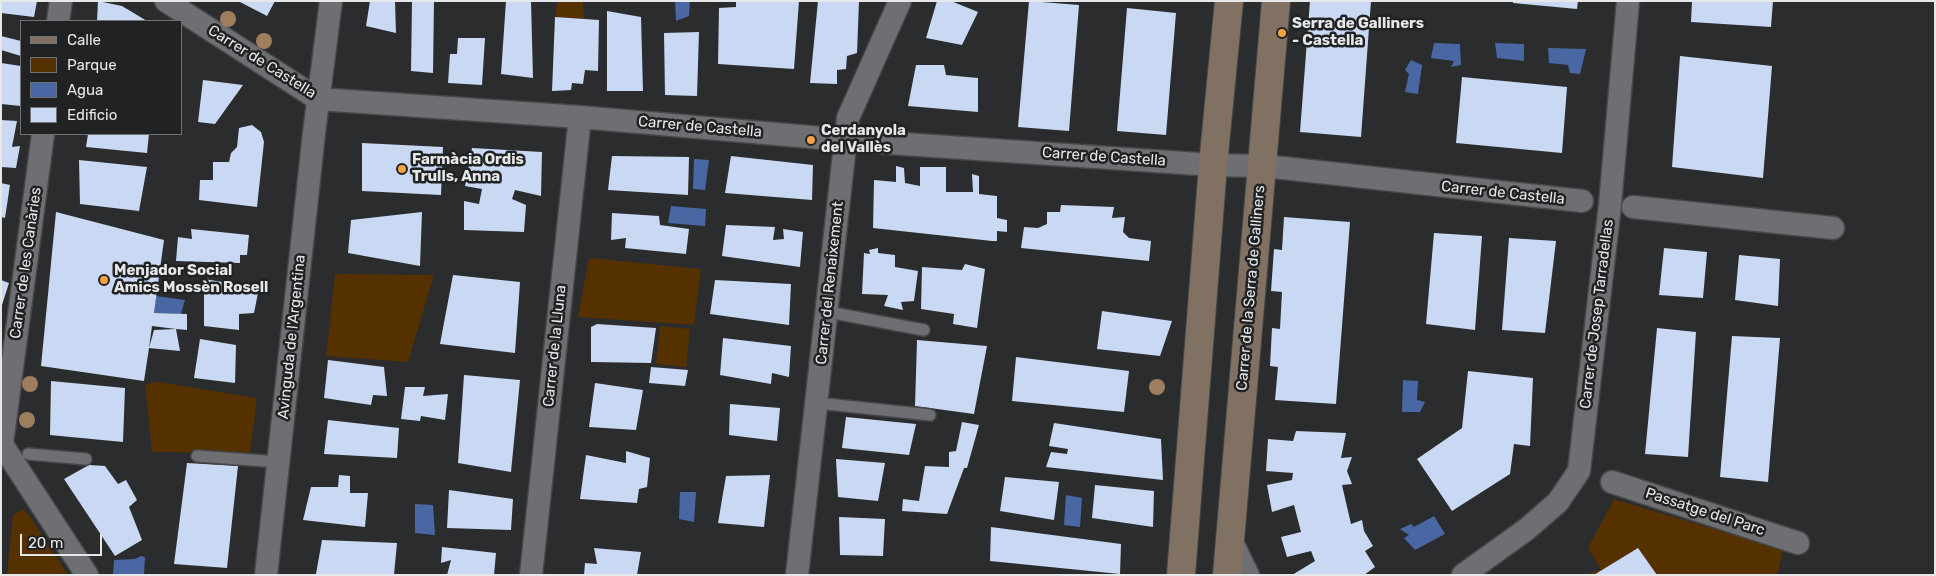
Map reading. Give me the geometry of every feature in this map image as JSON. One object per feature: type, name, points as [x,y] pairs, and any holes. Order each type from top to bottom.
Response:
[{"type":"street","points":[[58,20],[61,1]]},
{"type":"street","name":"Carrer de Castella","points":[[166,1],[318,99],[580,117],[846,140],[1214,165],[1268,166],[1582,202]]},
{"type":"street","name":"Avinguda de l'Argentina","points":[[266,575],[318,99],[331,1]]},
{"type":"street","name":"Carrer del Renaixement","points":[[797,575],[828,312],[848,118],[900,1]]},
{"type":"street","points":[[1181,575],[1229,1]]},
{"type":"street","name":"Carrer de la Serra de Galliners","points":[[1227,575],[1268,166],[1276,1]]},
{"type":"street","name":"Carrer de Josep Tarradellas","points":[[1463,575],[1527,529],[1558,502],[1579,471],[1610,205],[1628,1]]},
{"type":"street","name":"Carrer de la Lluna","points":[[531,575],[580,117]]},
{"type":"street","name":"Carrer de les Canàries","points":[[8,450],[43,135]]},
{"type":"street","points":[[1633,207],[1832,228]]},
{"type":"street","points":[[8,450],[87,575]]},
{"type":"street","name":"Passatge del Parc","points":[[1612,482],[1798,542]]},
{"type":"street","points":[[1230,538],[1248,575]]},
{"type":"lane","points":[[828,312],[924,330]]},
{"type":"lane","points":[[817,402],[930,415]]},
{"type":"lane","points":[[8,450],[86,459]]},
{"type":"lane","points":[[196,456],[279,462]]},
{"type":"green space","points":[[557,1],[583,1],[584,19],[555,17]]},
{"type":"green space","points":[[589,258],[701,269],[694,325],[578,317]]},
{"type":"green space","points":[[335,274],[434,275],[408,362],[326,356]]},
{"type":"green space","points":[[660,326],[690,329],[686,367],[656,364]]},
{"type":"green space","points":[[158,382],[257,398],[250,453],[152,452],[145,384]]},
{"type":"green space","points":[[1614,499],[1783,550],[1777,575],[1582,575],[1601,570],[1588,548]]},
{"type":"green space","points":[[22,509],[29,515],[68,575],[7,575],[13,515]]},
{"type":"water","points":[[675,1],[690,1],[689,16],[676,21]]},
{"type":"water","points":[[1434,43],[1460,44],[1461,65],[1451,67],[1454,61],[1431,58]]},
{"type":"water","points":[[1495,43],[1524,44],[1524,61],[1497,58]]},
{"type":"water","points":[[1548,48],[1586,49],[1580,74],[1570,73],[1568,65],[1549,63]]},
{"type":"water","points":[[1411,60],[1422,65],[1418,94],[1405,92],[1409,74],[1405,70]]},
{"type":"water","points":[[694,159],[709,160],[705,190],[693,189]]},
{"type":"water","points":[[671,206],[706,209],[705,226],[668,223]]},
{"type":"water","points":[[156,296],[185,300],[181,314],[154,313]]},
{"type":"water","points":[[1403,380],[1418,381],[1417,400],[1425,402],[1420,412],[1402,412]]},
{"type":"water","points":[[680,492],[696,492],[694,522],[679,519]]},
{"type":"water","points":[[1066,495],[1082,498],[1080,527],[1064,525]]},
{"type":"water","points":[[415,504],[433,505],[435,535],[415,533]]},
{"type":"water","points":[[1434,516],[1445,534],[1415,550],[1404,538],[1409,535],[1400,529],[1411,524],[1414,527]]},
{"type":"water","points":[[141,556],[145,557],[144,575],[113,574],[114,560],[135,559]]},
{"type":"building","points":[[1,1],[37,1],[34,17],[1,13]]},
{"type":"building","points":[[98,1],[122,6],[145,20],[97,20]]},
{"type":"building","points":[[238,1],[275,1],[267,16]]},
{"type":"building","points":[[370,1],[395,1],[396,33],[366,26]]},
{"type":"building","points":[[412,1],[434,1],[433,73],[411,71]]},
{"type":"building","points":[[506,1],[531,1],[533,78],[501,74]]},
{"type":"building","points":[[736,1],[799,1],[794,69],[718,64],[719,8],[736,7]]},
{"type":"building","points":[[818,1],[859,1],[857,53],[847,56],[846,69],[837,70],[837,84],[810,83]]},
{"type":"building","points":[[937,1],[951,1],[978,12],[962,45],[926,38]]},
{"type":"building","points":[[1029,1],[1079,5],[1069,131],[1018,127]]},
{"type":"building","points":[[1310,1],[1371,1],[1361,137],[1300,132]]},
{"type":"building","points":[[1513,1],[1578,1],[1577,9],[1513,3]]},
{"type":"building","points":[[1692,1],[1773,1],[1771,27],[1691,22]]},
{"type":"building","points":[[1127,8],[1176,13],[1166,135],[1117,131]]},
{"type":"building","points":[[607,11],[641,17],[643,91],[607,91]]},
{"type":"building","points":[[555,17],[599,20],[598,71],[585,70],[583,84],[572,83],[571,90],[552,91]]},
{"type":"building","points":[[699,32],[697,96],[665,95],[664,33]]},
{"type":"building","points":[[1,36],[20,41],[20,56],[1,50]]},
{"type":"building","points":[[458,38],[485,38],[482,85],[448,83],[450,54],[457,54]]},
{"type":"building","points":[[1680,56],[1772,66],[1763,178],[1672,167]]},
{"type":"building","points":[[1,63],[20,66],[20,106],[1,104]]},
{"type":"building","points":[[916,65],[944,65],[946,75],[978,78],[978,112],[908,106]]},
{"type":"building","points":[[1462,77],[1567,87],[1562,153],[1456,143]]},
{"type":"building","points":[[203,80],[243,85],[215,124],[198,122]]},
{"type":"building","points":[[1,120],[17,121],[12,147],[20,146],[16,168],[1,167]]},
{"type":"building","points":[[252,125],[261,132],[264,142],[257,207],[199,200],[200,180],[213,180],[213,162],[229,162],[231,153],[237,147],[239,128]]},
{"type":"building","points":[[88,135],[149,135],[147,153],[86,147]]},
{"type":"building","name":"Farmàcia Ordis Trulls, Anna","points":[[362,143],[443,147],[441,195],[362,191]]},
{"type":"building","points":[[472,148],[542,152],[541,196],[515,190],[512,199],[526,205],[524,232],[464,230],[464,201],[479,204],[482,189],[465,186]]},
{"type":"building","points":[[612,156],[689,157],[688,195],[608,190]]},
{"type":"building","points":[[731,156],[813,165],[812,200],[725,193]]},
{"type":"building","points":[[79,160],[147,167],[139,211],[80,204]]},
{"type":"building","points":[[896,166],[904,168],[905,183],[920,186],[920,167],[946,167],[946,192],[973,192],[972,174],[979,176],[979,194],[997,196],[997,218],[1007,220],[1007,232],[997,231],[997,241],[992,241],[873,228],[874,180],[896,182]]},
{"type":"building","points":[[1,183],[10,185],[5,218],[1,217]]},
{"type":"building","points":[[1061,205],[1114,207],[1112,218],[1125,217],[1123,232],[1129,238],[1151,241],[1149,261],[1021,248],[1024,227],[1038,228],[1047,224],[1047,212],[1060,212]]},
{"type":"building","name":"Menjador Social Amics Mossèn Rosell","points":[[56,212],[164,240],[154,313],[187,314],[187,330],[152,326],[144,381],[41,366]]},
{"type":"building","points":[[422,212],[420,266],[348,253],[351,220]]},
{"type":"building","points":[[612,213],[659,216],[660,225],[689,229],[686,254],[625,248],[626,238],[611,240]]},
{"type":"building","points":[[1284,217],[1350,222],[1336,404],[1275,400],[1278,367],[1270,366],[1272,328],[1280,329],[1282,292],[1271,291],[1274,249],[1282,250]]},
{"type":"building","points":[[726,225],[775,227],[773,240],[784,239],[783,229],[803,232],[800,267],[722,256]]},
{"type":"building","points":[[191,229],[249,235],[247,255],[240,255],[240,263],[176,261],[178,237],[192,239]]},
{"type":"building","points":[[1434,233],[1482,236],[1475,330],[1426,324]]},
{"type":"building","points":[[1509,238],[1556,241],[1545,333],[1502,330]]},
{"type":"building","points":[[878,248],[878,253],[895,255],[895,267],[918,271],[914,301],[901,302],[903,310],[884,306],[888,295],[862,294],[864,253],[870,254],[869,250]]},
{"type":"building","points":[[1664,248],[1707,252],[1703,298],[1659,295]]},
{"type":"building","points":[[1739,255],[1780,259],[1778,306],[1735,300]]},
{"type":"building","points":[[965,264],[985,269],[977,328],[953,324],[954,314],[921,309],[922,267],[962,270]]},
{"type":"building","points":[[453,275],[520,282],[515,353],[440,344]]},
{"type":"building","points":[[204,279],[259,288],[254,313],[239,314],[239,330],[204,326]]},
{"type":"building","points":[[1,280],[9,283],[2,305],[1,305]]},
{"type":"building","points":[[715,280],[791,284],[789,325],[710,314]]},
{"type":"building","points":[[1102,311],[1172,321],[1160,356],[1097,349]]},
{"type":"building","points":[[597,324],[656,328],[651,363],[591,362],[591,327]]},
{"type":"building","points":[[1657,328],[1696,332],[1688,457],[1645,454]]},
{"type":"building","points":[[176,329],[180,351],[149,348],[154,330]]},
{"type":"building","points":[[1732,336],[1780,338],[1768,482],[1720,477]]},
{"type":"building","points":[[723,338],[791,346],[789,377],[772,373],[771,384],[720,375]]},
{"type":"building","points":[[200,339],[236,345],[235,383],[194,378]]},
{"type":"building","points":[[917,340],[987,346],[974,414],[915,406]]},
{"type":"building","points":[[1016,357],[1129,371],[1124,412],[1012,401]]},
{"type":"building","points":[[328,360],[384,367],[387,396],[373,395],[371,405],[324,398]]},
{"type":"building","points":[[651,367],[688,370],[685,386],[649,383]]},
{"type":"building","points":[[1468,371],[1533,378],[1530,446],[1514,444],[1510,474],[1452,511],[1417,459],[1462,428]]},
{"type":"building","points":[[464,375],[520,380],[511,472],[458,463]]},
{"type":"building","points":[[51,381],[125,388],[123,442],[50,435]]},
{"type":"building","points":[[595,383],[643,390],[636,430],[589,427]]},
{"type":"building","points":[[405,387],[425,387],[423,396],[448,394],[445,420],[421,416],[420,421],[401,419]]},
{"type":"building","points":[[730,404],[780,408],[777,441],[729,435]]},
{"type":"building","points":[[846,417],[916,424],[909,455],[842,448]]},
{"type":"building","points":[[328,420],[399,428],[397,458],[324,454]]},
{"type":"building","points":[[962,422],[979,425],[967,468],[964,468],[947,514],[902,511],[903,499],[919,501],[925,466],[949,467],[949,452],[956,451]]},
{"type":"building","points":[[1054,423],[1161,439],[1163,480],[1046,467],[1051,452],[1067,454],[1068,449],[1049,446]]},
{"type":"building","points":[[1296,431],[1346,433],[1341,458],[1352,457],[1347,471],[1352,484],[1342,485],[1351,524],[1362,520],[1364,531],[1373,546],[1365,551],[1375,567],[1364,575],[1292,575],[1315,561],[1311,551],[1287,557],[1281,537],[1301,532],[1294,505],[1272,512],[1267,485],[1292,480],[1293,473],[1266,471],[1268,439],[1293,441]]},
{"type":"building","points":[[626,451],[650,458],[647,487],[639,489],[637,503],[580,499],[586,455],[626,463]]},
{"type":"building","points":[[836,459],[885,463],[878,501],[838,497]]},
{"type":"building","points":[[187,463],[238,466],[227,568],[174,564]]},
{"type":"building","points":[[89,465],[105,466],[118,484],[126,480],[137,500],[129,507],[142,540],[115,556],[64,479]]},
{"type":"building","points":[[339,475],[350,476],[350,493],[368,493],[365,527],[303,520],[311,487],[338,487]]},
{"type":"building","points":[[770,475],[764,527],[718,523],[726,476]]},
{"type":"building","points":[[1005,477],[1059,482],[1054,520],[1000,511]]},
{"type":"building","points":[[1095,485],[1154,491],[1153,527],[1092,518]]},
{"type":"building","points":[[449,490],[513,499],[511,530],[447,528]]},
{"type":"building","points":[[839,517],[885,519],[883,556],[840,555]]},
{"type":"building","points":[[991,527],[1121,544],[1120,574],[990,561]]},
{"type":"building","points":[[322,540],[397,543],[394,575],[316,574]]},
{"type":"building","points":[[442,547],[496,553],[494,575],[447,575],[451,560],[441,563]]},
{"type":"building","points":[[594,548],[641,552],[637,575],[584,575],[585,563],[597,564]]},
{"type":"building","points":[[1638,548],[1657,575],[1594,575],[1602,570]]},
{"type":"place","name":"Serra de Galliners - Castella","points":[[1282,33]]},
{"type":"place","name":"Cerdanyola del Vallès","points":[[811,140]]},
{"type":"place","name":"Farmàcia Ordis Trulls, Anna","points":[[402,169]]},
{"type":"place","name":"Menjador Social Amics Mossèn Rosell","points":[[104,280]]}]
